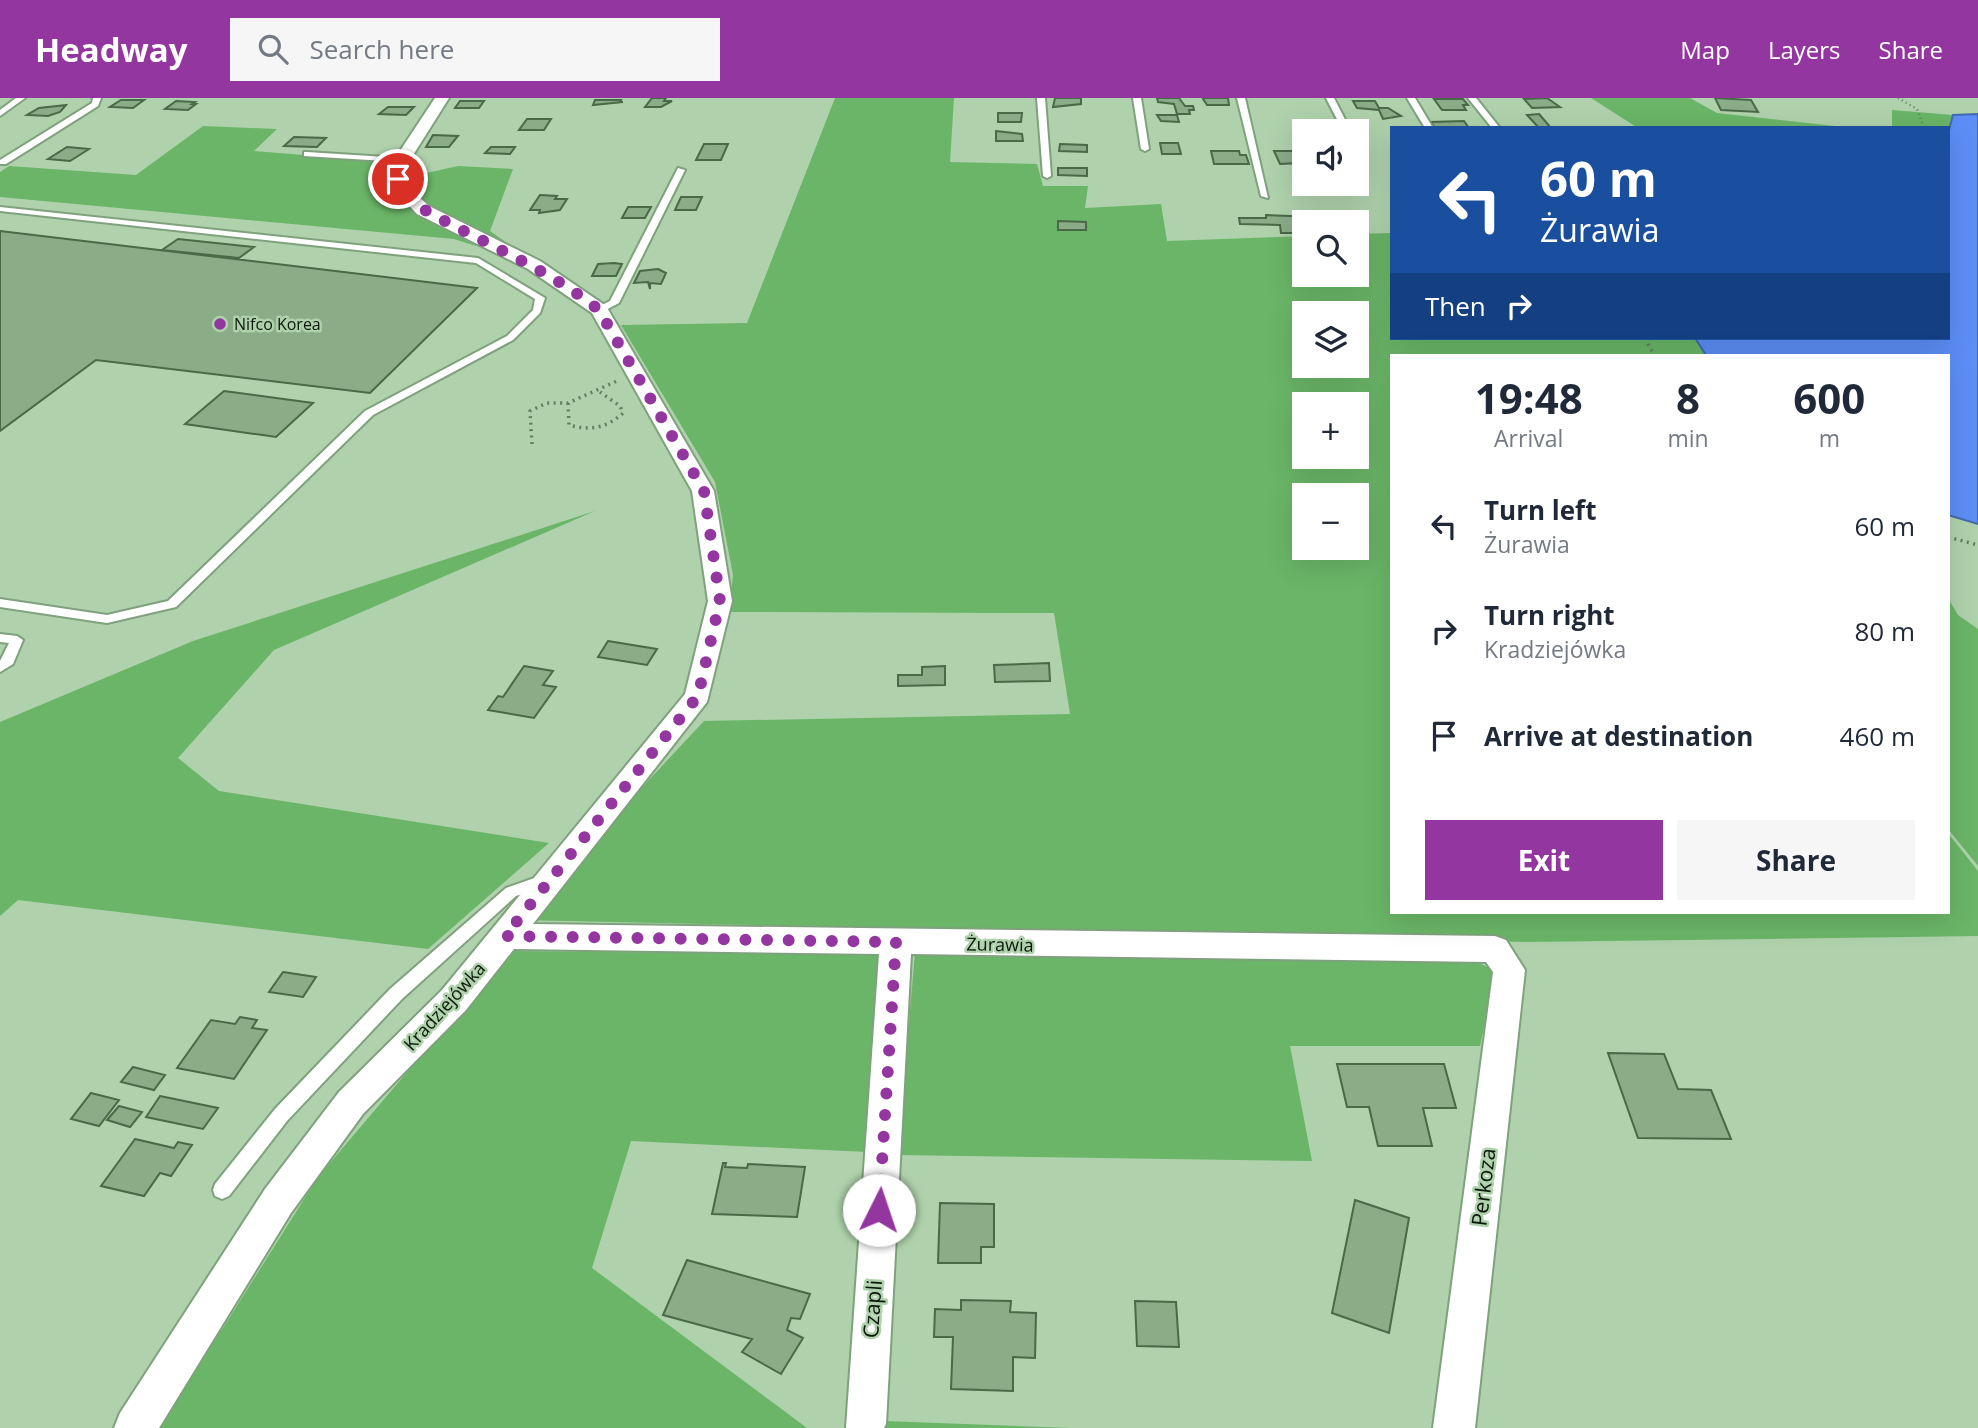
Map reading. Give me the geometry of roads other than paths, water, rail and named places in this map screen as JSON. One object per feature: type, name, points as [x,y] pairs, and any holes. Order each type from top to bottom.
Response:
[{"type":"street","points":[[402,160],[442,98]]},
{"type":"street","name":"Kradziejówka","points":[[135,1428],[278,1201],[351,1102],[454,1000],[698,696],[720,601],[704,491],[599,310],[534,265],[439,218],[410,200],[398,179],[402,160]]},
{"type":"street","name":"Żurawia","points":[[505,936],[1495,950]]},
{"type":"street","name":"Czapli","points":[[865,1424],[896,942]]},
{"type":"street","name":"Perkoza","points":[[1454,1428],[1509,971],[1495,950]]},
{"type":"lane","points":[[0,114],[21,98]]},
{"type":"lane","points":[[3,162],[95,104],[97,98]]},
{"type":"lane","points":[[1041,98],[1046,176]]},
{"type":"lane","points":[[1137,98],[1145,149]]},
{"type":"lane","points":[[1241,98],[1265,195]]},
{"type":"lane","points":[[1330,98],[1341,119]]},
{"type":"lane","points":[[1411,98],[1428,126]]},
{"type":"lane","points":[[1472,98],[1494,126]]},
{"type":"lane","points":[[307,154],[402,160]]},
{"type":"lane","points":[[599,310],[614,303],[681,170]]},
{"type":"lane","points":[[0,209],[478,261],[540,298],[537,311],[510,338],[369,413],[172,604],[107,619],[0,603]]},
{"type":"lane","points":[[0,638],[17,640],[8,661],[0,668]]},
{"type":"lane","points":[[222,1190],[281,1115],[396,994],[511,892],[551,878]]},
{"type":"water","points":[[1978,114],[1978,524],[1950,516],[1950,354],[1705,354],[1696,340],[1950,340],[1950,126],[1953,115]]},
{"type":"place","name":"Nifco Korea","points":[[220,324]]}]
